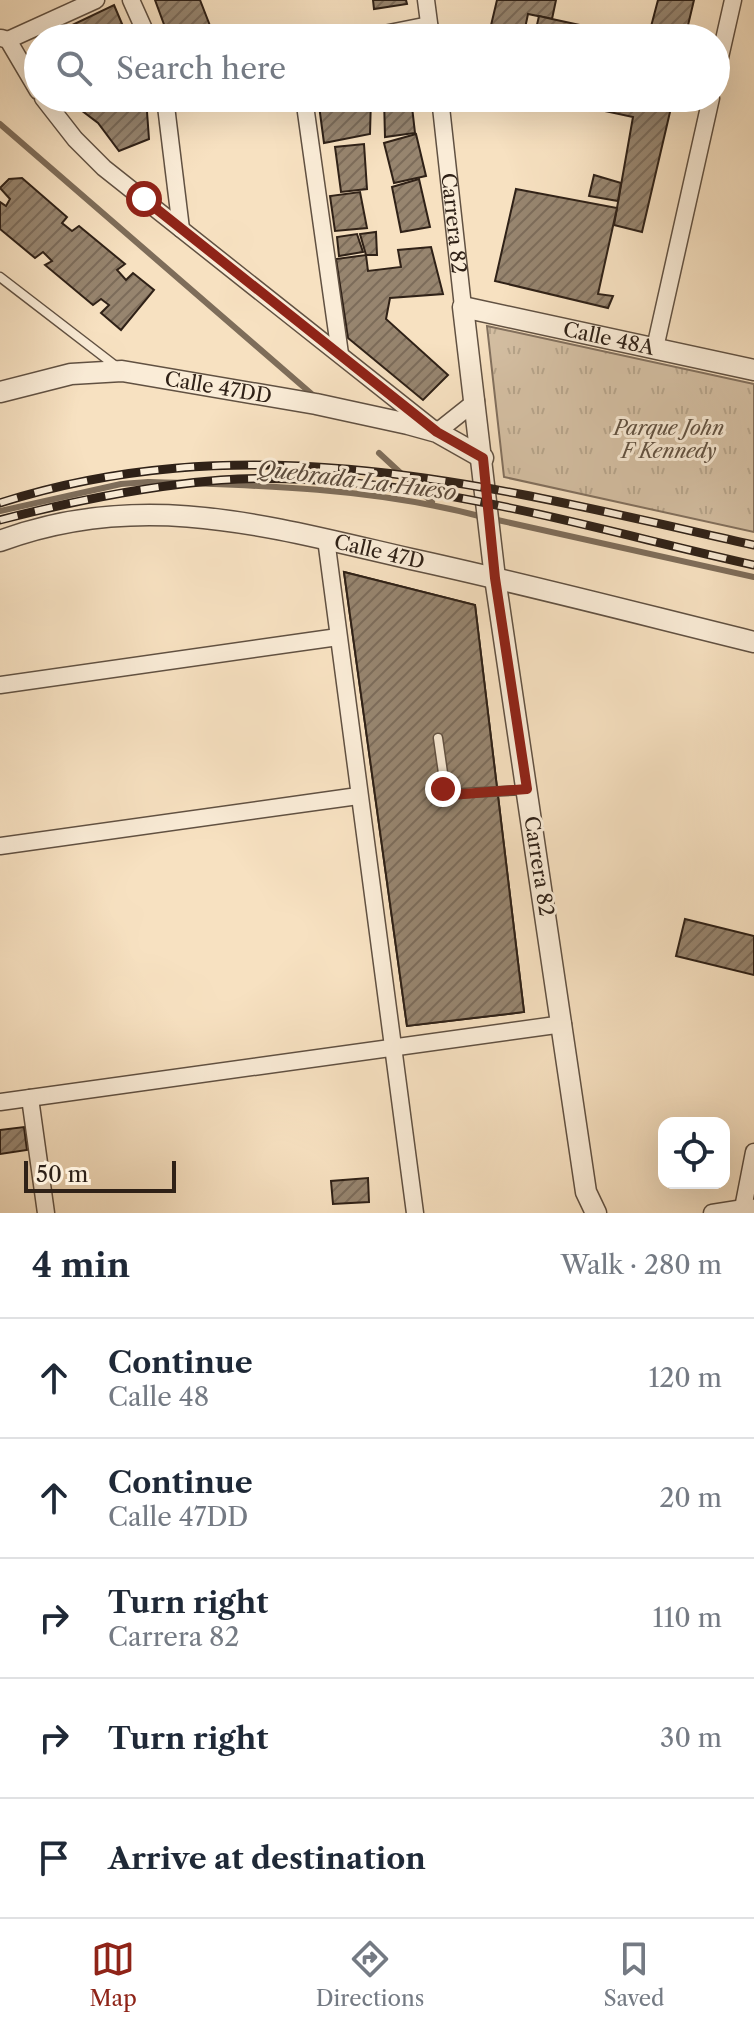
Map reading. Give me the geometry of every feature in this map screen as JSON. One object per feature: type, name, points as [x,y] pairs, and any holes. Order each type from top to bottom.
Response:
[{"type":"street","points":[[38,24],[96,0]]},
{"type":"street","points":[[131,0],[142,24]]},
{"type":"street","points":[[426,0],[429,24]]},
{"type":"street","points":[[728,24],[733,0]]},
{"type":"street","points":[[24,30],[4,38],[24,69]]},
{"type":"street","points":[[54,112],[104,168],[437,432],[476,401]]},
{"type":"street","points":[[167,112],[181,229]]},
{"type":"street","points":[[306,112],[340,354]]},
{"type":"street","name":"Carrera 82","points":[[442,112],[495,578],[591,1211]]},
{"type":"street","points":[[655,348],[708,112]]},
{"type":"street","name":"Calle 48A","points":[[463,307],[754,370]]},
{"type":"street","name":"Calle 47DD","points":[[0,392],[71,374],[122,371],[316,404],[437,432],[483,458]]},
{"type":"street","name":"Calle 47D","points":[[0,541],[64,523],[136,513],[231,519],[495,578],[754,642]]},
{"type":"street","points":[[326,539],[390,1048],[415,1213]]},
{"type":"street","points":[[0,685],[338,637]]},
{"type":"street","points":[[0,846],[358,796]]},
{"type":"street","points":[[0,1102],[563,1024]]},
{"type":"street","points":[[30,1098],[46,1213]]},
{"type":"street","points":[[712,1213],[749,1207],[754,1152]]},
{"type":"lane","points":[[0,277],[122,371]]},
{"type":"lane","points":[[438,738],[446,794],[527,789]]},
{"type":"green space","name":"Parque John F Kennedy","points":[[487,326],[754,384],[754,532],[504,477]]},
{"type":"building","points":[[155,0],[200,0],[209,24],[164,24]]},
{"type":"building","points":[[373,0],[406,0],[407,4],[374,9]]},
{"type":"building","points":[[497,0],[556,0],[552,19],[528,14],[526,24],[491,24]]},
{"type":"building","points":[[658,0],[694,0],[688,24],[652,24]]},
{"type":"building","points":[[114,5],[122,24],[74,24]]},
{"type":"building","points":[[539,16],[575,24],[537,24]]},
{"type":"building","points":[[84,112],[147,112],[149,139],[119,151],[98,123]]},
{"type":"building","points":[[320,112],[371,112],[370,134],[324,143]]},
{"type":"building","points":[[384,112],[413,112],[415,133],[385,137]]},
{"type":"building","points":[[610,112],[670,112],[642,232],[614,225],[633,117]]},
{"type":"building","points":[[416,134],[426,176],[394,183],[384,143]]},
{"type":"building","points":[[364,144],[367,189],[341,192],[335,147]]},
{"type":"building","points":[[594,175],[621,183],[618,201],[589,196]]},
{"type":"building","points":[[22,178],[67,217],[62,223],[72,231],[79,226],[125,264],[117,270],[126,280],[133,273],[154,290],[121,330],[101,313],[109,305],[101,299],[93,305],[45,265],[52,261],[43,252],[35,258],[0,229],[0,202],[6,206],[10,199],[0,188],[9,179]]},
{"type":"building","points":[[419,179],[430,227],[401,232],[392,187]]},
{"type":"building","points":[[516,189],[617,208],[598,294],[613,296],[608,308],[495,281]]},
{"type":"building","points":[[360,192],[367,228],[335,231],[330,196]]},
{"type":"building","points":[[376,232],[377,255],[366,255],[360,234]]},
{"type":"building","points":[[357,234],[363,252],[339,256],[337,237]]},
{"type":"building","points":[[431,247],[443,294],[390,298],[386,319],[448,375],[423,400],[348,338],[336,259],[366,255],[368,271],[401,267],[398,250]]},
{"type":"building","points":[[344,572],[475,605],[524,1012],[407,1026]]},
{"type":"building","points":[[344,572],[475,605],[524,1012],[407,1026]]},
{"type":"building","points":[[685,919],[754,936],[754,975],[676,956]]},
{"type":"building","points":[[24,1127],[27,1150],[0,1154],[0,1130]]},
{"type":"building","points":[[368,1178],[369,1202],[333,1204],[331,1181]]},
{"type":"waterway","points":[[0,124],[314,396]]},
{"type":"waterway","points":[[379,453],[432,502]]},
{"type":"waterway","name":"Quebrada La Hueso","points":[[0,511],[121,484],[148,482],[359,494],[483,517]]},
{"type":"waterway","name":"Quebrada La Hueso","points":[[493,519],[754,577]]},
{"type":"railway","points":[[0,503],[96,479],[190,467],[285,465],[378,472],[472,485],[754,545]]},
{"type":"railway","points":[[0,520],[165,486],[221,480],[288,479],[355,483],[490,504],[754,565]]},
{"type":"route","points":[[144,199],[437,432],[483,458],[495,578],[527,789],[451,795],[443,789]]}]
